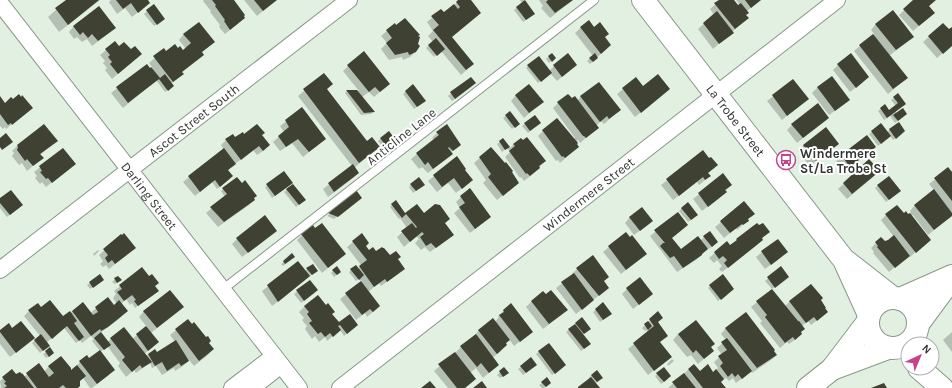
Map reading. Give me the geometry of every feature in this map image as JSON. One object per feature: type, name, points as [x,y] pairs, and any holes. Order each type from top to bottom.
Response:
[{"type":"main road","name":"La Trobe Street","points":[[643,0],[844,260],[868,319]]},
{"type":"main road","name":"La Trobe Street","points":[[844,260],[897,298]]},
{"type":"main road","points":[[808,388],[832,369],[868,319],[878,302],[885,299],[897,298],[952,277]]},
{"type":"main road","points":[[832,369],[897,352],[909,343],[919,333],[952,277]]},
{"type":"main road","points":[[897,298],[908,303],[914,308],[917,316],[919,333]]},
{"type":"main road","points":[[868,319],[869,332],[873,340],[880,346],[897,352]]},
{"type":"main road","points":[[928,376],[942,388]]},
{"type":"main road","points":[[936,376],[942,388]]},
{"type":"street","name":"Ascot Street South","points":[[0,270],[349,0]]},
{"type":"street","name":"Windermere Street","points":[[340,388],[837,0]]},
{"type":"street","name":"Darling Street","points":[[0,3],[299,388]]},
{"type":"street","points":[[232,388],[278,361]]},
{"type":"street","points":[[252,388],[278,361]]},
{"type":"lane","name":"Anticline Lane","points":[[222,290],[594,0]]},
{"type":"building","points":[[66,0],[99,0],[68,25],[55,8]]},
{"type":"building","points":[[116,0],[148,0],[150,3],[138,13],[131,3],[123,9]]},
{"type":"building","points":[[212,0],[234,0],[245,15],[245,18],[230,30]]},
{"type":"building","points":[[254,0],[277,0],[263,11]]},
{"type":"building","points":[[458,0],[471,0],[481,13],[452,37],[474,64],[466,70],[433,30],[439,25],[431,16],[441,9],[444,12],[454,4],[458,9],[460,7],[456,2]]},
{"type":"building","points":[[525,0],[535,14],[526,20],[516,7]]},
{"type":"building","points":[[548,0],[573,0],[555,13],[546,2]]},
{"type":"building","points":[[719,0],[734,0],[738,5],[741,3],[749,13],[746,15],[749,18],[735,29],[714,3]]},
{"type":"building","points":[[745,0],[761,0],[751,8]]},
{"type":"building","points":[[913,0],[936,0],[929,6],[935,13],[919,26],[903,9]]},
{"type":"building","points":[[154,4],[165,19],[157,25],[146,10]]},
{"type":"building","points":[[99,6],[116,28],[98,41],[92,34],[88,38],[83,32],[80,35],[73,26]]},
{"type":"building","points":[[893,10],[914,37],[896,50],[875,24]]},
{"type":"building","points":[[717,11],[734,33],[719,44],[703,23]]},
{"type":"building","points":[[405,18],[420,35],[418,36],[420,37],[418,44],[420,46],[416,52],[409,55],[408,52],[395,55],[386,43],[392,38],[386,30]]},
{"type":"building","points":[[589,20],[594,27],[600,22],[609,34],[605,37],[611,45],[601,54],[580,27]]},
{"type":"building","points":[[199,22],[215,42],[202,52],[204,55],[182,72],[184,74],[173,82],[153,56],[164,48],[166,51],[175,44],[178,48],[180,46],[183,50],[191,43],[183,34]]},
{"type":"building","points":[[943,23],[949,29],[952,27],[952,46],[943,54],[928,36]]},
{"type":"building","points":[[873,34],[908,78],[893,89],[859,45]]},
{"type":"building","points":[[436,38],[445,49],[437,56],[428,45]]},
{"type":"building","points":[[115,41],[119,46],[124,42],[131,49],[135,46],[142,54],[118,74],[110,64],[112,62],[108,57],[110,55],[105,49]]},
{"type":"building","points":[[364,51],[390,84],[380,92],[375,87],[369,92],[347,65]]},
{"type":"building","points":[[552,53],[556,58],[552,62],[548,56]]},
{"type":"building","points":[[568,53],[577,65],[562,77],[553,65]]},
{"type":"building","points":[[595,53],[598,58],[593,62],[589,58]]},
{"type":"building","points":[[851,53],[869,77],[856,88],[837,64]]},
{"type":"building","points":[[539,56],[552,73],[541,82],[527,65]]},
{"type":"building","points":[[147,64],[160,78],[165,74],[174,86],[168,91],[159,79],[128,103],[116,87]]},
{"type":"building","points":[[324,73],[333,84],[327,89],[367,141],[372,137],[380,147],[359,163],[303,89]]},
{"type":"building","points":[[658,74],[670,89],[641,113],[622,88],[636,77],[643,86]]},
{"type":"building","points":[[832,76],[850,100],[835,111],[817,87]]},
{"type":"building","points":[[471,77],[476,83],[455,99],[450,92]]},
{"type":"building","points":[[793,79],[809,99],[787,116],[772,95]]},
{"type":"building","points":[[599,82],[621,110],[609,119],[607,116],[600,122],[580,96]]},
{"type":"building","points":[[413,84],[426,101],[417,107],[405,91]]},
{"type":"building","points":[[529,84],[544,102],[529,113],[515,95]]},
{"type":"building","points":[[346,90],[357,90],[375,112],[364,113]]},
{"type":"building","points":[[898,93],[906,104],[887,118],[880,108],[885,104],[889,110],[898,103],[893,97]]},
{"type":"building","points":[[19,94],[21,97],[22,95],[33,108],[12,125],[11,123],[8,125],[0,114],[0,96],[5,103],[11,97],[13,99]]},
{"type":"building","points":[[568,94],[572,98],[575,96],[599,128],[586,138],[557,102]]},
{"type":"building","points":[[818,103],[829,118],[803,138],[791,124]]},
{"type":"building","points":[[302,107],[326,139],[309,152],[298,139],[286,147],[278,136],[289,127],[285,120]]},
{"type":"building","points":[[903,108],[907,114],[898,121],[893,115]]},
{"type":"building","points":[[510,111],[520,124],[515,128],[505,115]]},
{"type":"building","points":[[535,115],[541,123],[530,131],[524,123]]},
{"type":"building","points":[[557,118],[578,143],[577,144],[579,147],[565,158],[563,156],[562,157],[542,130]]},
{"type":"building","points":[[899,122],[905,131],[896,139],[889,129]]},
{"type":"building","points":[[881,123],[891,136],[881,144],[871,131]]},
{"type":"building","points":[[44,124],[58,141],[40,154],[44,158],[33,166],[27,159],[25,161],[17,150],[17,145]]},
{"type":"building","points":[[257,124],[265,133],[262,135],[270,145],[263,151],[259,146],[241,160],[225,139],[233,134],[235,137],[243,132],[244,134]]},
{"type":"building","points":[[447,124],[461,145],[453,151],[449,147],[448,148],[453,154],[433,169],[428,162],[425,165],[416,153],[439,135],[436,132]]},
{"type":"building","points":[[826,127],[839,144],[816,161],[803,145]]},
{"type":"building","points":[[389,131],[398,143],[384,154],[382,151],[387,147],[380,138]]},
{"type":"building","points":[[6,133],[13,142],[2,150],[0,147],[0,138]]},
{"type":"building","points":[[867,135],[876,147],[850,167],[841,155]]},
{"type":"building","points":[[527,137],[546,161],[530,176],[527,173],[526,174],[509,151],[515,146],[513,144],[521,138],[523,140]]},
{"type":"building","points":[[503,138],[510,147],[505,150],[499,141]]},
{"type":"building","points":[[491,147],[513,171],[512,172],[519,183],[503,196],[488,177],[491,174],[479,157]]},
{"type":"building","points":[[63,148],[76,164],[52,183],[40,172],[42,171],[39,166]]},
{"type":"building","points":[[224,148],[236,164],[228,170],[233,176],[220,187],[215,180],[200,192],[188,176]]},
{"type":"building","points":[[703,150],[709,158],[711,157],[718,165],[708,173],[711,176],[705,180],[703,177],[679,196],[666,179]]},
{"type":"building","points":[[457,156],[473,180],[462,189],[454,178],[442,187],[433,175]]},
{"type":"building","points":[[869,159],[880,171],[852,194],[843,183]]},
{"type":"building","points":[[353,164],[359,173],[334,192],[328,183]]},
{"type":"building","points":[[948,167],[952,172],[952,201],[934,178]]},
{"type":"building","points":[[284,171],[293,183],[275,196],[266,184]]},
{"type":"building","points":[[723,173],[732,185],[725,190],[727,192],[708,207],[698,193]]},
{"type":"building","points":[[889,176],[901,191],[889,200],[877,185]]},
{"type":"building","points":[[237,177],[242,183],[245,180],[257,196],[254,198],[255,200],[224,222],[210,207],[227,194],[222,188]]},
{"type":"building","points":[[419,177],[425,185],[416,191],[410,184]]},
{"type":"building","points":[[293,184],[306,200],[299,205],[286,189]]},
{"type":"building","points":[[470,188],[491,217],[475,229],[459,207],[465,203],[460,196]]},
{"type":"building","points":[[934,189],[952,213],[952,216],[934,230],[914,205]]},
{"type":"building","points":[[11,190],[23,205],[10,215],[0,203],[0,198]]},
{"type":"building","points":[[356,190],[362,198],[338,217],[328,213]]},
{"type":"building","points":[[396,200],[405,213],[417,204],[424,213],[435,204],[440,205],[450,219],[445,223],[454,235],[436,248],[431,243],[426,246],[420,237],[424,234],[422,232],[410,242],[401,231],[412,223],[416,228],[417,227],[406,214],[402,218],[391,204]]},
{"type":"building","points":[[744,201],[755,214],[748,219],[749,221],[743,225],[742,224],[730,233],[720,221]]},
{"type":"building","points":[[688,202],[698,215],[691,220],[681,208]]},
{"type":"building","points":[[897,205],[904,213],[906,211],[908,214],[910,213],[931,240],[916,253],[885,214]]},
{"type":"building","points":[[642,207],[653,221],[640,231],[629,217]]},
{"type":"building","points":[[678,212],[688,225],[672,238],[681,249],[698,236],[708,249],[683,268],[674,256],[670,258],[660,246],[665,243],[654,230]]},
{"type":"building","points":[[265,215],[277,231],[248,253],[236,238]]},
{"type":"building","points":[[322,223],[346,254],[328,268],[301,234],[313,225],[315,228]]},
{"type":"building","points":[[757,223],[759,225],[763,223],[770,232],[762,238],[763,240],[728,268],[724,263],[727,260],[723,256],[719,259],[714,252],[727,241],[730,245]]},
{"type":"building","points":[[710,231],[718,242],[712,247],[703,236]]},
{"type":"building","points":[[626,232],[630,237],[632,235],[647,254],[626,270],[608,246]]},
{"type":"building","points":[[124,233],[136,248],[115,264],[112,260],[108,263],[105,258],[108,255],[103,249]]},
{"type":"building","points":[[362,233],[369,243],[366,246],[369,250],[373,247],[376,251],[382,247],[390,255],[396,251],[401,257],[398,259],[405,269],[387,282],[385,279],[374,287],[359,266],[367,260],[352,241]]},
{"type":"building","points":[[894,235],[910,256],[895,268],[877,247],[878,246],[875,242],[881,237],[885,241],[888,240]]},
{"type":"building","points":[[778,239],[788,252],[771,265],[761,251]]},
{"type":"building","points":[[292,253],[295,257],[285,264],[283,261]]},
{"type":"building","points":[[593,255],[609,277],[604,281],[609,288],[599,296],[576,268]]},
{"type":"building","points":[[298,261],[310,276],[278,302],[267,285]]},
{"type":"building","points":[[313,264],[318,271],[312,275],[306,268]]},
{"type":"building","points":[[356,265],[364,275],[359,280],[350,269]]},
{"type":"building","points":[[337,266],[341,272],[337,275],[332,270]]},
{"type":"building","points":[[781,266],[789,277],[775,288],[767,277]]},
{"type":"building","points":[[142,267],[149,276],[152,274],[159,283],[155,286],[159,291],[138,306],[132,295],[124,301],[117,292],[122,289],[119,285]]},
{"type":"building","points":[[574,273],[594,300],[582,310],[561,282]]},
{"type":"building","points":[[100,274],[104,280],[93,288],[89,282]]},
{"type":"building","points":[[723,274],[734,289],[721,300],[709,285]]},
{"type":"building","points":[[118,276],[122,280],[117,283],[114,278]]},
{"type":"building","points":[[640,277],[653,294],[639,305],[626,288]]},
{"type":"building","points":[[310,280],[318,290],[304,301],[296,290]]},
{"type":"building","points":[[361,281],[380,306],[373,312],[370,309],[362,315],[345,293]]},
{"type":"building","points":[[811,284],[823,298],[821,300],[828,312],[817,321],[814,317],[806,323],[789,301]]},
{"type":"building","points":[[772,289],[805,329],[795,340],[793,337],[785,343],[765,317],[767,315],[756,301]]},
{"type":"building","points":[[170,290],[184,307],[157,328],[143,311]]},
{"type":"building","points":[[551,290],[568,310],[549,324],[531,301],[543,291],[546,294]]},
{"type":"building","points":[[318,295],[326,305],[328,303],[335,312],[332,314],[339,322],[350,314],[358,325],[347,334],[340,325],[338,326],[341,330],[333,337],[330,333],[325,337],[321,332],[318,334],[309,323],[312,321],[307,314],[309,312],[304,306]]},
{"type":"building","points":[[108,297],[114,305],[119,300],[128,311],[108,327],[101,331],[100,329],[91,336],[72,311],[83,302],[93,315],[98,312],[95,307]]},
{"type":"building","points":[[50,300],[63,316],[70,311],[77,321],[74,323],[84,337],[79,341],[67,326],[52,339],[28,310],[38,303],[41,307]]},
{"type":"building","points":[[603,302],[612,314],[603,320],[595,309]]},
{"type":"building","points":[[511,303],[533,332],[520,342],[499,315],[504,312],[503,310]]},
{"type":"building","points":[[658,311],[663,318],[658,322],[668,336],[660,342],[672,357],[654,371],[633,343],[654,326],[649,319]]},
{"type":"building","points":[[746,312],[775,350],[774,351],[777,355],[757,368],[725,328]]},
{"type":"building","points":[[582,317],[591,329],[584,334],[575,323]]},
{"type":"building","points":[[493,318],[510,340],[506,343],[507,345],[497,354],[478,330]]},
{"type":"building","points":[[188,319],[192,324],[194,322],[206,337],[208,336],[211,341],[209,343],[214,349],[199,361],[175,329]]},
{"type":"building","points":[[696,320],[715,344],[711,347],[714,351],[704,359],[696,350],[693,353],[678,334]]},
{"type":"building","points":[[21,321],[35,338],[16,353],[0,330],[9,323],[12,328]]},
{"type":"building","points":[[648,321],[652,326],[648,330],[644,324]]},
{"type":"building","points":[[575,324],[591,344],[584,349],[568,329]]},
{"type":"building","points":[[146,326],[159,342],[148,351],[136,334]]},
{"type":"building","points":[[124,327],[152,362],[142,368],[140,365],[132,372],[122,360],[125,357],[110,338]]},
{"type":"building","points":[[101,332],[111,345],[104,350],[94,338]]},
{"type":"building","points":[[41,334],[50,346],[43,351],[34,340]]},
{"type":"building","points":[[476,334],[499,365],[489,373],[481,363],[477,367],[460,346]]},
{"type":"building","points":[[727,338],[752,371],[742,379],[738,374],[735,377],[732,373],[728,377],[720,366],[723,363],[718,356],[727,350],[721,342]]},
{"type":"building","points":[[176,340],[189,361],[181,366],[179,363],[167,371],[162,362],[155,366],[148,354],[155,349],[157,352]]},
{"type":"building","points":[[549,343],[566,365],[555,374],[538,351]]},
{"type":"building","points":[[50,347],[54,353],[49,357],[45,351]]},
{"type":"building","points":[[100,350],[115,370],[97,384],[79,361],[87,355],[89,358]]},
{"type":"building","points":[[455,352],[476,379],[465,388],[457,388],[438,364]]},
{"type":"building","points":[[61,356],[71,370],[77,365],[86,376],[80,381],[80,386],[78,388],[66,388],[63,385],[59,388],[37,388],[26,373],[39,363],[49,377],[54,373],[48,366]]},
{"type":"building","points":[[531,357],[537,365],[526,373],[520,366]]},
{"type":"building","points":[[694,364],[700,371],[708,364],[713,372],[716,369],[724,379],[721,382],[726,388],[703,388],[688,369]]},
{"type":"building","points":[[504,367],[509,373],[503,377],[499,371]]},
{"type":"building","points":[[664,367],[671,376],[664,382],[656,373]]},
{"type":"building","points":[[12,369],[16,374],[20,372],[22,373],[34,388],[4,388],[7,386],[2,377]]},
{"type":"building","points":[[597,370],[603,378],[597,382],[591,375]]},
{"type":"building","points":[[684,373],[696,388],[677,388],[672,382]]},
{"type":"building","points":[[547,377],[551,383],[546,387],[541,382]]},
{"type":"building","points":[[591,377],[600,388],[578,388],[578,387]]},
{"type":"building","points":[[430,381],[436,388],[421,388]]},
{"type":"building","points":[[482,381],[487,388],[473,388]]},
{"type":"building","points":[[884,383],[887,388],[871,388]]},
{"type":"place","name":"Windermere St/La Trobe St","points":[[786,160]]}]
